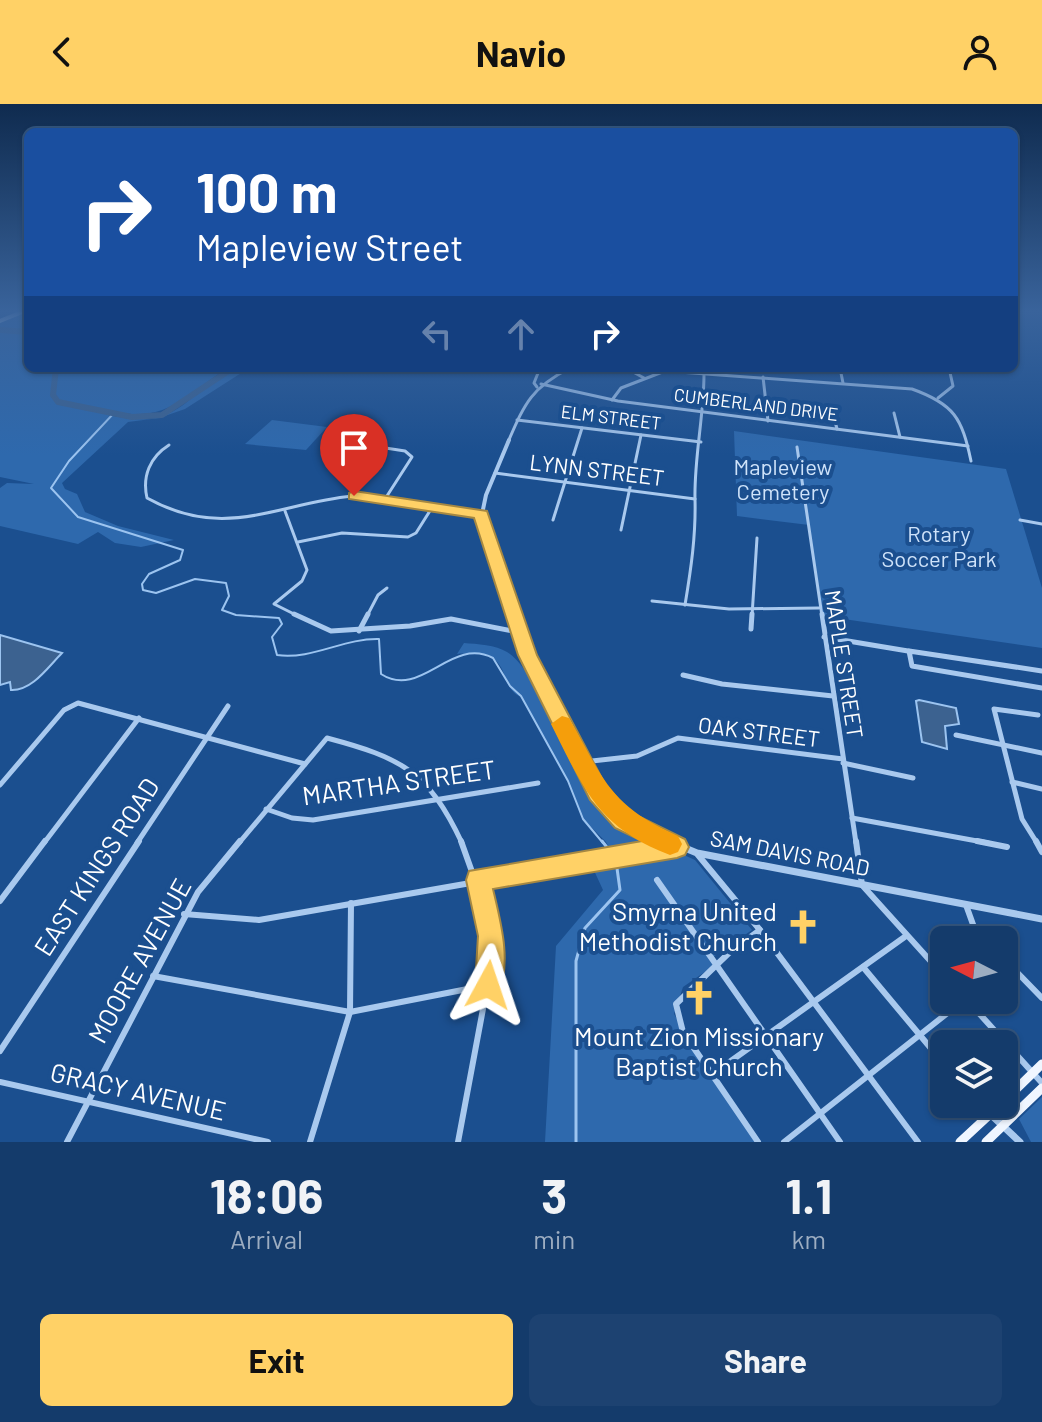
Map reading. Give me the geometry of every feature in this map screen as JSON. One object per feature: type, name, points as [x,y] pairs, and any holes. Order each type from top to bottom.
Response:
[{"type":"main road","points":[[1018,1087],[1042,1064]]},
{"type":"main road","points":[[986,1142],[1042,1086]]},
{"type":"main road","points":[[960,1142],[986,1118]]},
{"type":"street","points":[[539,372],[535,382],[539,385]]},
{"type":"street","points":[[169,445],[156,454],[145,479],[144,491],[154,504],[221,520],[249,519],[347,497],[385,499],[481,514],[517,420],[539,385],[561,372]]},
{"type":"street","points":[[633,372],[644,378]]},
{"type":"street","points":[[612,400],[618,389],[662,372]]},
{"type":"street","points":[[684,372],[912,389],[938,398],[963,420],[971,461]]},
{"type":"street","points":[[841,372],[843,383]]},
{"type":"street","points":[[938,398],[953,386],[950,372]]},
{"type":"street","points":[[685,605],[698,520],[695,499],[704,413],[703,373]]},
{"type":"street","points":[[763,377],[768,421]]},
{"type":"street","name":"CUMBERLAND DRIVE","points":[[539,385],[612,400],[968,446]]},
{"type":"street","points":[[831,406],[837,429]]},
{"type":"street","points":[[894,413],[900,437]]},
{"type":"street","name":"ELM STREET","points":[[517,420],[701,442]]},
{"type":"street","points":[[553,520],[582,428]]},
{"type":"street","points":[[621,530],[641,435]]},
{"type":"street","points":[[379,447],[405,451],[412,457],[385,499]]},
{"type":"street","name":"MAPLE STREET","points":[[797,447],[862,885]]},
{"type":"street","name":"LYNN STREET","points":[[495,473],[695,499]]},
{"type":"street","points":[[298,542],[342,533],[408,537],[420,528],[433,506]]},
{"type":"street","points":[[285,511],[298,542],[306,574],[274,604],[324,629],[359,631],[451,619],[518,632]]},
{"type":"street","name":"SAM DAVIS ROAD","points":[[481,514],[483,530],[518,632],[580,762],[612,810],[634,828],[697,853],[1042,919]]},
{"type":"street","points":[[1020,520],[1042,524]]},
{"type":"street","points":[[751,629],[757,538]]},
{"type":"street","points":[[359,631],[378,595],[387,588]]},
{"type":"street","points":[[652,601],[753,609],[819,608]]},
{"type":"street","points":[[824,637],[1042,671]]},
{"type":"street","points":[[909,651],[912,666],[1042,688]]},
{"type":"street","points":[[683,675],[699,680],[833,696]]},
{"type":"street","name":"MARTHA STREET","points":[[0,785],[72,704],[82,703],[305,764]]},
{"type":"street","name":"EAST KINGS ROAD","points":[[0,1051],[228,706]]},
{"type":"street","points":[[1038,715],[994,709],[1022,819],[1042,852]]},
{"type":"street","points":[[0,901],[139,718]]},
{"type":"street","points":[[956,735],[1042,753]]},
{"type":"street","name":"MOORE AVENUE","points":[[67,1142],[184,914],[208,878],[327,738],[404,765],[436,800]]},
{"type":"street","name":"OAK STREET","points":[[580,762],[637,756],[678,738],[843,761],[913,778]]},
{"type":"street","points":[[1012,782],[1042,789]]},
{"type":"street","name":"MARTHA STREET","points":[[266,809],[292,818],[313,820],[538,783]]},
{"type":"street","points":[[436,800],[478,880],[491,936],[488,985],[458,1142]]},
{"type":"street","points":[[852,817],[1007,847]]},
{"type":"street","points":[[184,914],[259,920],[677,847]]},
{"type":"street","points":[[697,853],[760,930],[918,1142]]},
{"type":"street","points":[[657,880],[840,1142]]},
{"type":"street","points":[[862,885],[930,961]]},
{"type":"street","points":[[310,1142],[350,1012],[351,903]]},
{"type":"street","points":[[966,905],[974,926]]},
{"type":"street","points":[[758,1142],[714,1073],[683,1032],[676,1017],[676,1004],[683,991],[717,967],[724,954],[760,930]]},
{"type":"street","points":[[714,1073],[858,967],[863,967],[906,936]]},
{"type":"street","points":[[863,967],[930,1048]]},
{"type":"street","points":[[152,975],[350,1012],[488,985]]},
{"type":"street","points":[[1018,975],[1042,998]]},
{"type":"street","points":[[784,1142],[947,1014]]},
{"type":"street","points":[[979,1014],[1042,1086]]},
{"type":"street","name":"GRACY AVENUE","points":[[0,1082],[268,1142]]},
{"type":"street","points":[[996,1118],[1020,1142]]},
{"type":"green space","points":[[0,358],[24,358],[24,372],[222,372],[162,410],[132,414],[113,411],[108,415],[141,419],[172,412],[225,374],[243,372],[185,409],[159,418],[128,422],[62,483],[65,489],[77,494],[85,512],[118,526],[174,540],[141,547],[115,543],[98,532],[78,544],[0,526],[0,488],[7,483],[34,484],[0,477]]},
{"type":"green space","points":[[272,420],[327,427],[306,450],[245,444]]},
{"type":"green space","name":"Rotary Soccer Park","points":[[734,431],[1006,469],[1042,588],[1042,648],[823,616],[809,525],[737,516]]},
{"type":"green space","points":[[464,643],[497,648],[519,663],[532,681],[578,778],[603,815],[664,854],[673,850],[695,860],[752,930],[713,957],[712,967],[683,987],[674,1014],[755,1142],[545,1142],[556,946],[603,890],[591,864],[614,857],[606,842],[583,819],[568,781],[521,697],[508,684],[502,669],[489,656],[457,654]]},
{"type":"green space","points":[[1042,1097],[1042,1142],[1031,1142],[1019,1119]]},
{"type":"shaded area","points":[[0,635],[62,653],[33,682],[11,690],[10,682],[0,685]]},
{"type":"shaded area","points":[[916,701],[956,708],[959,724],[945,726],[947,749],[922,742]]},
{"type":"waterway","points":[[56,372],[53,395],[58,402],[132,417],[162,415],[227,372]]},
{"type":"waterway","points":[[114,413],[69,461],[51,488],[78,517],[183,550],[180,560],[149,574],[142,584],[143,590],[156,593],[195,579],[226,583],[229,596],[222,610],[236,615],[279,618],[282,624],[272,637],[277,655],[303,654],[379,639],[381,674],[396,680],[423,675],[463,655],[478,653],[493,658],[510,686],[521,696],[568,781],[583,819],[603,843]]},
{"type":"waterway","points":[[602,841],[613,855]]},
{"type":"waterway","points":[[576,1142],[576,961],[585,928],[620,890],[616,861]]},
{"type":"slow traffic","points":[[562,724],[605,803],[634,828],[670,844]]},
{"type":"place","name":"Smyrna United Methodist Church","points":[[803,927]]},
{"type":"place","name":"Mount Zion Missionary Baptist Church","points":[[699,998]]},
{"type":"route","points":[[354,496],[481,514],[483,530],[518,632],[598,793],[612,810],[634,828],[677,847],[478,880],[491,936],[492,961],[488,985]]},
{"type":"park label","name":"Mapleview Cemetery","points":[[783,480]]}]
